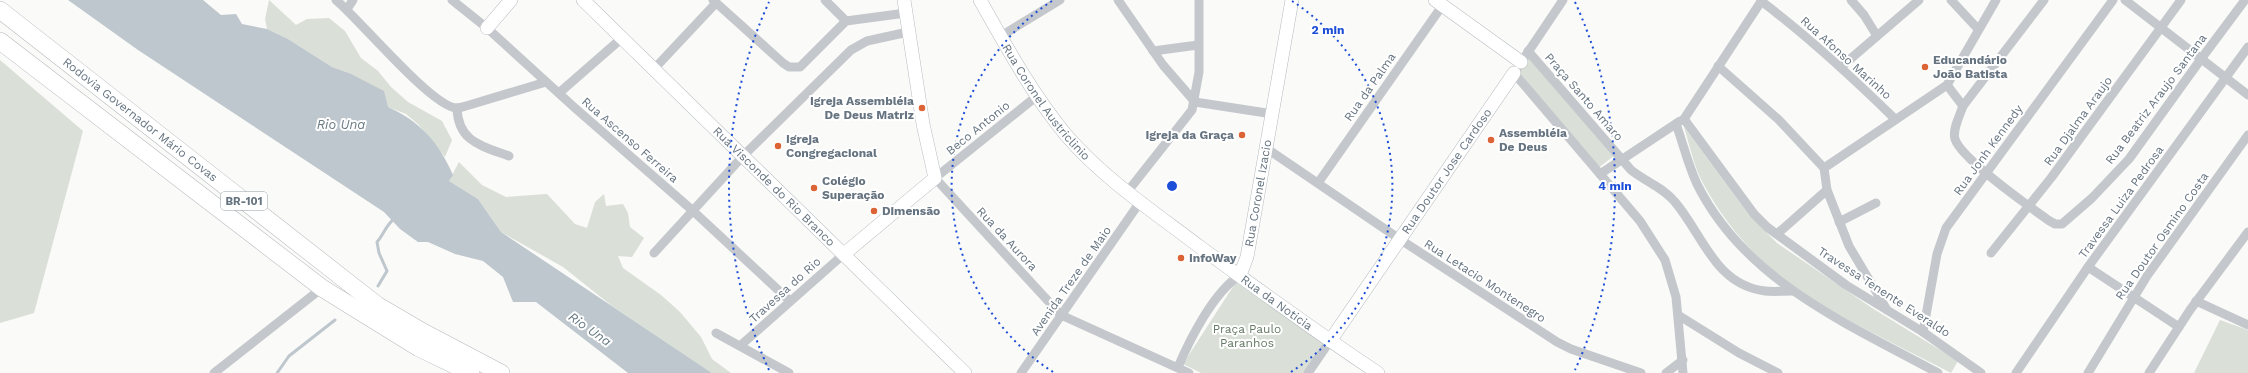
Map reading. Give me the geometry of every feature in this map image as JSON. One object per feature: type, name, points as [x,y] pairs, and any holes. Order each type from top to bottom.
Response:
[{"type":"highway","name":"Rodovia Governador Mário Covas","points":[[0,10],[377,305],[423,332],[501,373]]},
{"type":"highway","name":"Rodovia Governador Mário Covas","points":[[0,41],[322,288],[413,345],[471,373]]},
{"type":"street","points":[[336,0],[347,9],[425,89],[450,106],[457,108],[546,82]]},
{"type":"street","points":[[347,9],[353,0]]},
{"type":"street","name":"Rua Ascenso Ferreira","points":[[452,0],[487,28],[546,82],[692,210],[790,301]]},
{"type":"street","points":[[487,28],[511,0]]},
{"type":"street","name":"Rua Visconde do Rio Branco","points":[[583,0],[965,373]]},
{"type":"street","points":[[825,0],[846,21]]},
{"type":"street","name":"Rua Coronel Austriclinio","points":[[980,0],[1037,96],[1066,134],[1085,155],[1128,191]]},
{"type":"street","points":[[1001,36],[1060,0]]},
{"type":"street","points":[[1118,0],[1170,74],[1195,102],[1273,114]]},
{"type":"street","points":[[1128,191],[1184,122],[1195,102],[1199,72],[1199,0]]},
{"type":"street","name":"Rua Coronel Izacio","points":[[1178,367],[1188,344],[1212,305],[1231,281],[1240,275],[1247,257],[1292,0]]},
{"type":"street","name":"Rua Doutor Jose Cardoso","points":[[1330,341],[1401,240],[1563,0]]},
{"type":"street","points":[[1600,174],[1680,121],[1762,0]]},
{"type":"street","name":"Rua Afonso Marinho","points":[[1762,0],[1841,67],[1895,119]]},
{"type":"street","points":[[1851,0],[1864,15],[1876,36]]},
{"type":"street","points":[[1841,67],[1919,0]]},
{"type":"street","points":[[1951,0],[1978,29]]},
{"type":"street","points":[[1824,168],[1947,85],[1996,0]]},
{"type":"street","points":[[2029,206],[1986,172],[1959,147],[1955,139],[1955,131],[1963,106],[2044,0]]},
{"type":"street","name":"Rua Jonh Kennedy","points":[[1923,332],[1941,240],[1946,228],[2113,0]]},
{"type":"street","points":[[2125,0],[2248,95]]},
{"type":"street","name":"Rua Djalma Araujo","points":[[1990,253],[2029,206],[2181,0]]},
{"type":"street","name":"Rua Beatriz Araujo Santana","points":[[2029,206],[2055,224],[2062,224],[2092,198],[2129,159],[2201,58],[2245,0]]},
{"type":"street","points":[[654,69],[715,1],[789,67],[800,67],[846,21],[905,6],[922,124],[935,178],[844,254]]},
{"type":"street","points":[[1438,3],[1517,67],[1600,174],[1640,221],[1665,260],[1672,281],[1678,315],[1684,373]]},
{"type":"street","name":"Rua da Palma","points":[[1318,183],[1438,3]]},
{"type":"street","points":[[654,253],[743,156],[851,50],[867,41],[908,32]]},
{"type":"street","points":[[559,93],[622,38]]},
{"type":"street","points":[[1153,51],[1198,45]]},
{"type":"street","name":"Travessa Luiza Pedrosa","points":[[2016,373],[2088,267],[2248,47]]},
{"type":"street","name":"Praça Santo Amaro","points":[[1528,51],[1621,159],[1639,176],[1658,186],[1669,194],[1717,265],[1728,275],[1749,287],[1760,290],[1792,291]]},
{"type":"street","points":[[1718,66],[1779,120],[1824,168],[1827,190],[1849,246],[1889,313]]},
{"type":"street","points":[[1947,85],[1963,106]]},
{"type":"street","name":"Beco Antonio","points":[[935,178],[1037,96]]},
{"type":"street","points":[[457,108],[457,122],[472,143],[509,156]]},
{"type":"street","points":[[1680,121],[1697,183],[1710,206],[1750,256],[1792,291],[1818,308],[1938,373]]},
{"type":"street","name":"Travessa Tenente Everaldo","points":[[1680,121],[1754,214],[1777,234],[1846,285],[1889,313],[1923,332],[1981,373]]},
{"type":"street","name":"Rua Doutor Osmino Costa","points":[[2088,373],[2133,297],[2170,242],[2248,136]]},
{"type":"street","name":"Rua Letacio Montenegro","points":[[1266,148],[1401,240],[1557,342],[1571,349],[1641,373]]},
{"type":"street","name":"Rua da Aurora","points":[[935,178],[1061,315]]},
{"type":"street","points":[[1777,234],[1827,190]]},
{"type":"street","name":"Rua da Noticia","points":[[1128,191],[1140,202],[1330,341],[1378,373]]},
{"type":"street","name":"Avenida Treze de Maio","points":[[1021,373],[1140,202]]},
{"type":"street","points":[[1839,222],[1876,203]]},
{"type":"street","points":[[2149,373],[2196,302],[2248,232]]},
{"type":"street","name":"Travessa do Rio","points":[[741,345],[844,254]]},
{"type":"street","points":[[2088,267],[2179,327]]},
{"type":"street","points":[[214,373],[322,288]]},
{"type":"street","points":[[2196,302],[2248,325]]},
{"type":"street","points":[[1061,315],[1189,373]]},
{"type":"street","points":[[1678,315],[1739,353],[1778,373]]},
{"type":"street","points":[[716,333],[741,345],[789,373]]},
{"type":"street","points":[[1308,373],[1330,341]]},
{"type":"street","points":[[1666,373],[1683,360]]},
{"type":"green space","points":[[269,0],[296,25],[307,19],[329,18],[345,31],[361,58],[378,71],[391,87],[408,102],[442,121],[452,140],[445,157],[418,124],[406,114],[388,107],[349,73],[332,67],[288,39],[267,29],[265,19]]},
{"type":"green space","points":[[1530,57],[1614,156],[1598,168],[1519,72]]},
{"type":"green space","points":[[0,60],[83,131],[34,313],[0,323]]},
{"type":"green space","points":[[1684,127],[1749,215],[1777,243],[1872,308],[1958,361],[1951,373],[1830,309],[1791,285],[1765,264],[1742,240],[1712,199],[1704,185],[1692,157]]},
{"type":"green space","points":[[459,162],[482,185],[506,197],[547,194],[575,224],[587,228],[595,202],[604,194],[606,206],[623,204],[628,213],[630,227],[644,238],[632,257],[618,256],[623,268],[661,295],[680,312],[701,337],[712,359],[731,373],[712,373],[612,306],[563,267],[501,232],[478,199],[449,181]]},
{"type":"green space","name":"Praça Paulo Paranhos","points":[[1236,282],[1324,343],[1305,373],[1201,373],[1183,364]]},
{"type":"green space","points":[[2220,320],[2248,330],[2248,373],[2194,373]]},
{"type":"water","name":"Rio Una","points":[[68,0],[203,0],[221,15],[236,14],[242,24],[267,29],[288,39],[332,67],[349,73],[384,91],[388,107],[410,119],[435,143],[448,163],[453,175],[449,181],[478,199],[501,232],[712,373],[628,373],[536,302],[513,302],[503,277],[483,261],[455,254],[428,242],[418,242],[400,229],[384,212],[138,50]]},
{"type":"waterway","points":[[378,286],[387,271],[379,253],[377,242],[394,219]]},
{"type":"waterway","points":[[277,373],[289,356],[335,320]]},
{"type":"place","name":"Educandário João Batista","points":[[1925,67]]},
{"type":"place","name":"Igreja Assembléia De Deus Matriz","points":[[922,108]]},
{"type":"place","name":"Igreja da Graça","points":[[1242,135]]},
{"type":"place","name":"Assembléia De Deus","points":[[1491,140]]},
{"type":"place","name":"Igreja Congregacional","points":[[778,146]]},
{"type":"place","name":"Colégio Superação","points":[[814,188]]},
{"type":"place","name":"Dimensão","points":[[874,211]]},
{"type":"place","name":"InfoWay","points":[[1181,258]]}]
